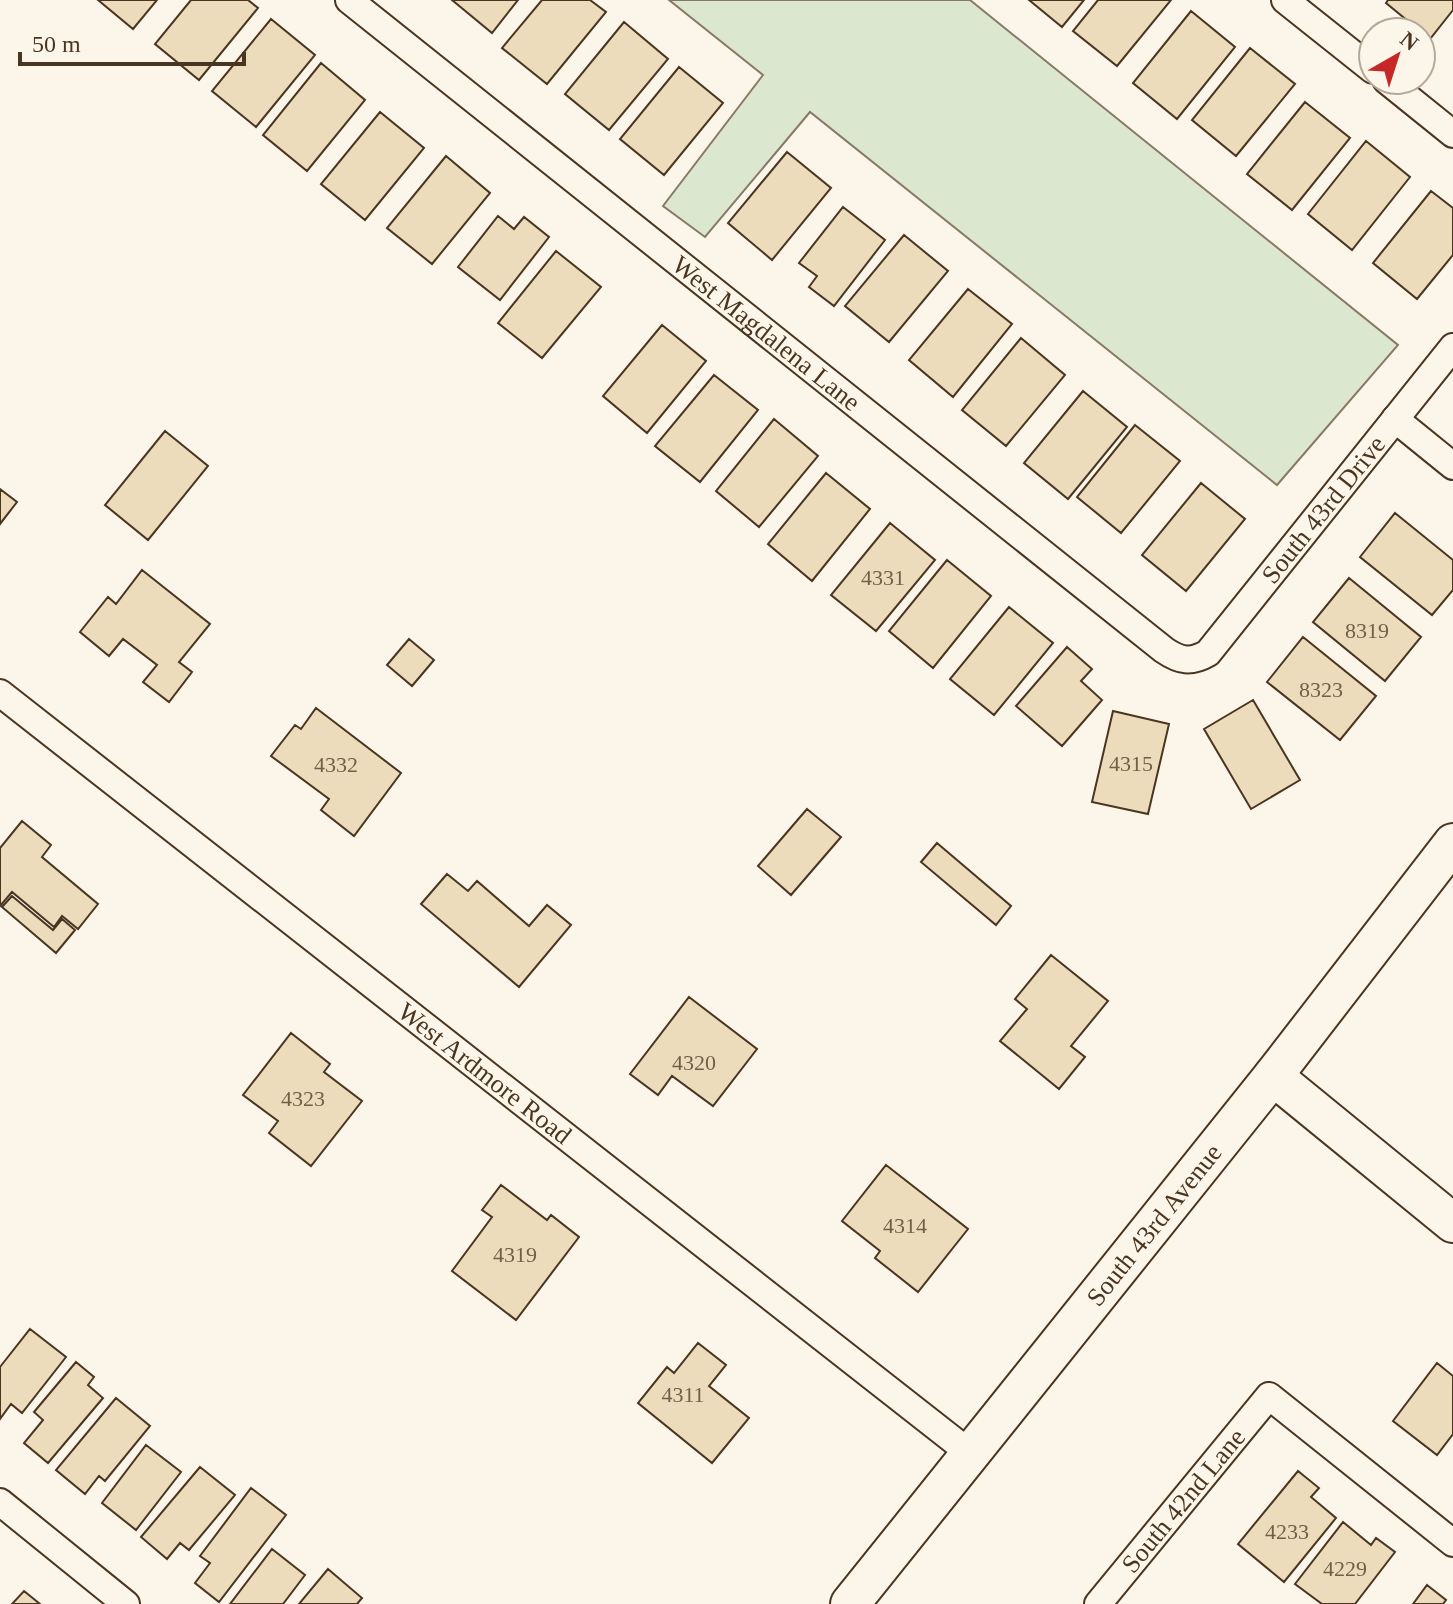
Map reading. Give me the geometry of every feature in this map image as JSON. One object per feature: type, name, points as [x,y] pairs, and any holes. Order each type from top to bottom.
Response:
[{"type":"street","name":"West Magdalena Lane","points":[[349,0],[1164,650],[1186,661]]},
{"type":"street","points":[[1285,0],[1357,57]]},
{"type":"street","points":[[1406,96],[1453,134]]},
{"type":"street","name":"South 43rd Drive","points":[[1186,661],[1208,653],[1453,347]]},
{"type":"street","points":[[1395,419],[1453,466]]},
{"type":"street","name":"West Ardmore Road","points":[[0,693],[971,1454]]},
{"type":"street","name":"South 43rd Avenue","points":[[850,1604],[1273,1076],[1453,843]]},
{"type":"street","points":[[1273,1076],[1453,1223]]},
{"type":"street","name":"South 42nd Lane","points":[[1098,1604],[1269,1396],[1453,1543]]},
{"type":"street","points":[[0,1502],[126,1604]]},
{"type":"green space","points":[[669,0],[970,0],[1398,345],[1277,485],[810,112],[705,237],[663,206],[763,75]]},
{"type":"building","points":[[98,0],[157,0],[133,29]]},
{"type":"building","points":[[191,0],[248,0],[258,8],[199,80],[155,44]]},
{"type":"building","points":[[452,0],[518,0],[492,33]]},
{"type":"building","points":[[542,0],[590,0],[606,12],[547,84],[502,48]]},
{"type":"building","points":[[1029,0],[1084,0],[1062,27]]},
{"type":"building","points":[[1098,0],[1171,0],[1117,66],[1073,31]]},
{"type":"building","points":[[1388,0],[1453,0],[1453,10],[1437,30],[1437,16],[1402,16],[1386,3]]},
{"type":"building","points":[[1191,11],[1235,47],[1177,119],[1133,83]]},
{"type":"building","points":[[271,19],[315,55],[256,127],[212,91]]},
{"type":"building","points":[[624,22],[668,59],[609,130],[565,94]]},
{"type":"building","points":[[1250,48],[1295,84],[1236,156],[1192,120]]},
{"type":"building","points":[[321,63],[365,100],[307,171],[263,135]]},
{"type":"building","points":[[679,67],[723,103],[664,175],[620,139]]},
{"type":"building","points":[[1305,102],[1350,138],[1292,210],[1247,174]]},
{"type":"building","points":[[380,112],[424,148],[365,220],[321,184]]},
{"type":"building","points":[[1366,141],[1410,177],[1352,250],[1308,214]]},
{"type":"building","points":[[787,152],[831,188],[772,260],[728,223]]},
{"type":"building","points":[[446,156],[490,193],[432,264],[387,228]]},
{"type":"building","points":[[1431,191],[1453,208],[1453,255],[1417,299],[1373,263]]},
{"type":"building","points":[[843,207],[885,240],[834,306],[809,287],[817,276],[799,263]]},
{"type":"building","points":[[498,216],[514,229],[524,217],[549,237],[500,300],[458,267]]},
{"type":"building","points":[[904,235],[948,271],[889,342],[845,306]]},
{"type":"building","points":[[556,251],[601,287],[542,358],[498,323]]},
{"type":"building","points":[[968,289],[1012,324],[953,397],[909,360]]},
{"type":"building","points":[[662,325],[706,361],[647,433],[603,396]]},
{"type":"building","points":[[1021,338],[1065,375],[1006,446],[962,410]]},
{"type":"building","points":[[714,375],[758,410],[700,482],[655,446]]},
{"type":"building","points":[[1083,391],[1127,427],[1068,499],[1024,463]]},
{"type":"building","points":[[774,419],[818,456],[759,527],[716,491]]},
{"type":"building","points":[[1135,425],[1180,461],[1121,533],[1077,497]]},
{"type":"building","points":[[165,431],[208,466],[148,540],[105,505]]},
{"type":"building","points":[[826,473],[870,509],[812,581],[768,544]]},
{"type":"building","points":[[1201,483],[1245,519],[1186,591],[1142,555]]},
{"type":"building","points":[[0,489],[17,502],[0,524]]},
{"type":"building","points":[[1395,513],[1453,560],[1453,590],[1432,615],[1360,557]]},
{"type":"building","points":[[890,523],[935,560],[876,631],[831,595]]},
{"type":"building","points":[[947,560],[991,596],[933,668],[889,631]]},
{"type":"building","points":[[142,570],[210,624],[179,662],[192,672],[169,702],[143,682],[157,665],[123,639],[109,656],[80,632],[108,597],[116,604]]},
{"type":"building","points":[[1349,578],[1421,637],[1385,681],[1313,622]]},
{"type":"building","points":[[1009,607],[1053,643],[994,715],[950,679]]},
{"type":"building","points":[[1303,637],[1376,696],[1340,740],[1267,682]]},
{"type":"building","points":[[409,639],[434,660],[412,686],[387,665]]},
{"type":"building","points":[[1067,647],[1092,669],[1081,681],[1102,700],[1062,746],[1016,706]]},
{"type":"building","points":[[1253,700],[1300,780],[1251,809],[1204,729]]},
{"type":"building","points":[[316,708],[401,773],[354,836],[321,810],[329,799],[271,756],[295,725],[301,729]]},
{"type":"building","points":[[1113,711],[1169,724],[1148,814],[1092,802]]},
{"type":"building","points":[[807,809],[841,837],[791,895],[758,866]]},
{"type":"building","points":[[22,821],[51,845],[42,857],[98,904],[78,929],[62,916],[54,927],[12,892],[0,906],[0,848]]},
{"type":"building","points":[[937,843],[1011,906],[996,925],[921,862]]},
{"type":"building","points":[[447,874],[468,891],[477,881],[529,926],[547,905],[571,925],[519,987],[421,904]]},
{"type":"building","points":[[12,896],[53,930],[62,919],[75,930],[56,953],[2,907]]},
{"type":"building","points":[[1051,955],[1108,1001],[1071,1046],[1085,1057],[1059,1089],[1000,1041],[1027,1009],[1015,999]]},
{"type":"building","points":[[689,997],[757,1049],[713,1106],[672,1076],[658,1095],[630,1074]]},
{"type":"building","points":[[291,1033],[330,1064],[324,1072],[362,1101],[311,1166],[269,1133],[278,1121],[243,1095]]},
{"type":"building","points":[[886,1165],[968,1229],[918,1292],[875,1258],[880,1251],[842,1221]]},
{"type":"building","points":[[501,1185],[547,1220],[551,1215],[579,1237],[516,1320],[452,1271],[492,1217],[482,1210]]},
{"type":"building","points":[[30,1329],[66,1357],[22,1413],[11,1404],[0,1419],[0,1367]]},
{"type":"building","points":[[698,1343],[726,1365],[709,1386],[749,1418],[712,1463],[638,1403],[667,1367],[674,1373]]},
{"type":"building","points":[[76,1362],[94,1377],[88,1385],[103,1398],[48,1463],[24,1443],[43,1420],[34,1412]]},
{"type":"building","points":[[1437,1363],[1453,1376],[1453,1434],[1437,1455],[1393,1421]]},
{"type":"building","points":[[116,1398],[150,1426],[105,1481],[99,1476],[85,1494],[56,1470]]},
{"type":"building","points":[[146,1445],[181,1472],[136,1530],[102,1503]]},
{"type":"building","points":[[200,1467],[235,1495],[189,1550],[180,1543],[167,1559],[141,1537]]},
{"type":"building","points":[[1298,1471],[1319,1488],[1311,1497],[1336,1518],[1284,1582],[1238,1544]]},
{"type":"building","points":[[251,1488],[286,1515],[219,1602],[195,1583],[210,1563],[200,1556]]},
{"type":"building","points":[[1343,1522],[1371,1545],[1376,1538],[1395,1552],[1355,1604],[1322,1604],[1295,1584]]},
{"type":"building","points":[[272,1549],[305,1575],[283,1604],[230,1604]]},
{"type":"building","points":[[328,1569],[362,1598],[357,1604],[299,1604]]},
{"type":"building","points":[[1427,1585],[1446,1600],[1443,1604],[1413,1604]]},
{"type":"building","points":[[24,1591],[40,1604],[12,1604]]}]
